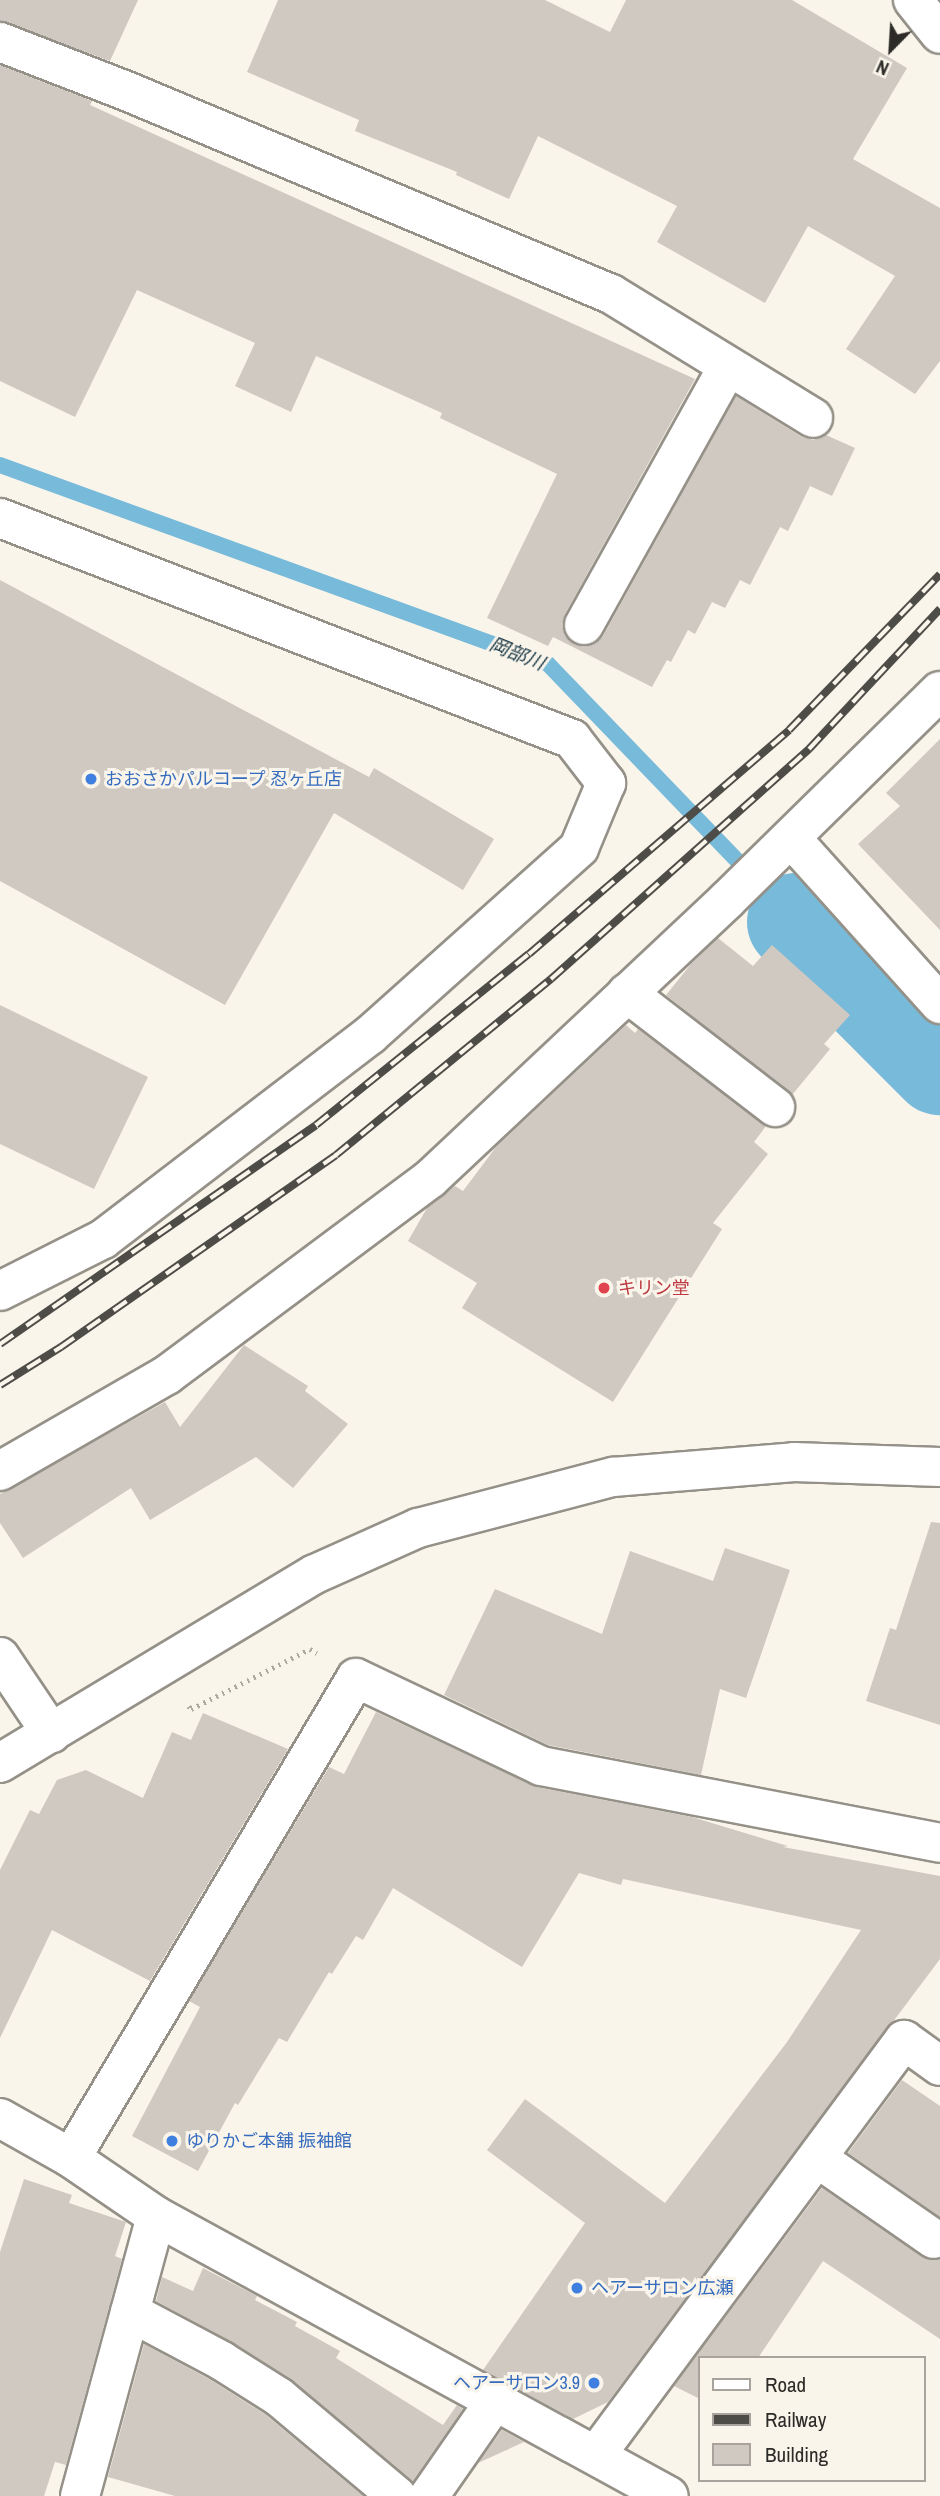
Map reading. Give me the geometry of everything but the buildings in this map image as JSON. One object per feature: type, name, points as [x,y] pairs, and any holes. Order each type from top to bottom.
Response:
[{"type":"street","points":[[914,0],[940,34]]},
{"type":"street","points":[[0,42],[124,90],[611,294],[813,418]]},
{"type":"street","points":[[584,625],[728,366]]},
{"type":"street","points":[[0,517],[572,739],[606,783],[579,848],[370,1035],[103,1238],[0,1291]]},
{"type":"street","points":[[0,1471],[167,1375],[430,1179],[727,900],[940,691]]},
{"type":"street","points":[[783,846],[940,1004]]},
{"type":"street","points":[[627,993],[775,1107]]},
{"type":"street","points":[[0,1763],[315,1574],[418,1528],[612,1477],[794,1462],[940,1467]]},
{"type":"street","points":[[0,1657],[51,1733]]},
{"type":"street","points":[[71,2158],[356,1678],[541,1766],[940,1843]]},
{"type":"street","points":[[596,2455],[904,2040],[940,2066]]},
{"type":"street","points":[[0,2118],[71,2158],[156,2216],[669,2496]]},
{"type":"street","points":[[817,2158],[934,2239]]},
{"type":"street","points":[[80,2496],[156,2216]]},
{"type":"street","points":[[130,2312],[222,2361],[279,2397],[397,2496]]},
{"type":"street","points":[[429,2496],[495,2401]]},
{"type":"path","points":[[163,1666],[191,1709],[310,1649],[356,1678]]},
{"type":"waterway","name":"岡部川","points":[[0,465],[548,664],[796,922]]},
{"type":"waterway","name":"岡部川","points":[[796,922],[940,1066]]},
{"type":"railway","points":[[0,1344],[316,1125],[529,954],[789,730],[940,574]]},
{"type":"railway","points":[[0,1385],[61,1347],[336,1155],[551,979],[809,749],[940,609]]},
{"type":"place","name":"おおさかパルコープ 忍ヶ丘店","points":[[91,779]]},
{"type":"place","name":"キリン堂","points":[[604,1288]]},
{"type":"place","name":"ゆりかご本舗 振袖館","points":[[172,2141]]},
{"type":"place","name":"ヘアーサロン広瀬","points":[[577,2288]]},
{"type":"place","name":"ヘアーサロン3.9","points":[[594,2383]]}]
